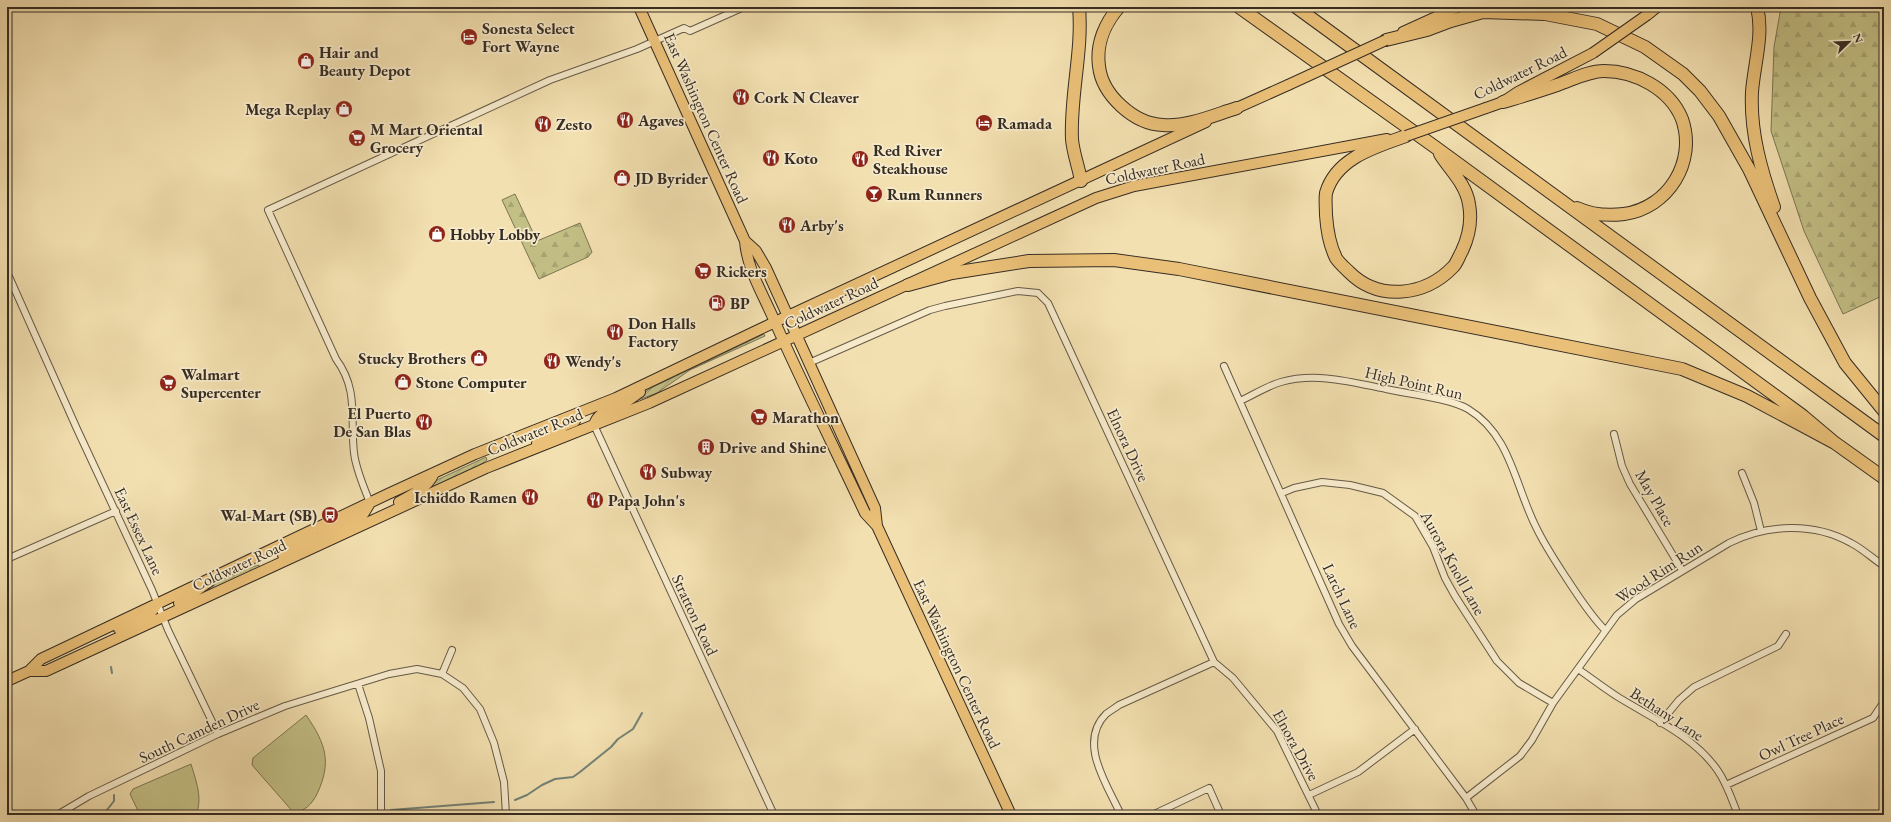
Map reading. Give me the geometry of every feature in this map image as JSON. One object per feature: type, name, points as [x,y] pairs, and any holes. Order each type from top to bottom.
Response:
[{"type":"highway","points":[[1079,7],[1080,23],[1072,113],[1072,141],[1081,181]]},
{"type":"highway","points":[[1118,7],[1109,18],[1100,43],[1099,66],[1109,92],[1124,109],[1142,121],[1163,125],[1189,123],[1237,108]]},
{"type":"highway","points":[[1239,7],[1435,147],[1803,416],[1835,444]]},
{"type":"highway","points":[[1296,7],[1884,436]]},
{"type":"highway","points":[[1757,7],[1760,32],[1752,94],[1754,137],[1770,196],[1794,264]]},
{"type":"highway","points":[[1386,40],[1427,30],[1451,21],[1483,12],[1546,14],[1597,24],[1645,47],[1683,74],[1700,91],[1720,116],[1749,169],[1794,264],[1845,363],[1884,411]]},
{"type":"highway","points":[[1502,102],[1581,76],[1603,71],[1629,74],[1651,84],[1668,98],[1682,119],[1686,140],[1683,164],[1674,186],[1657,201],[1636,212],[1614,215],[1590,214],[1557,198]]},
{"type":"highway","points":[[1406,136],[1370,146],[1353,157],[1342,166],[1326,194],[1327,232],[1337,260],[1356,279],[1375,289],[1396,293],[1417,290],[1436,281],[1454,266],[1465,244],[1470,225],[1469,203],[1460,181],[1435,147]]},
{"type":"highway","points":[[908,285],[952,273],[1029,261],[1114,260],[1179,269],[1682,369],[1747,396],[1835,444],[1884,478]]},
{"type":"main road","name":"East Washington Center Road","points":[[639,7],[745,241],[746,254],[753,274],[784,342],[865,513],[877,526],[1011,815]]},
{"type":"main road","name":"Coldwater Road","points":[[7,682],[29,671],[41,658],[433,473],[649,382],[775,322],[1458,7]]},
{"type":"main road","name":"Coldwater Road","points":[[1406,136],[1502,102],[1518,92],[1593,53],[1656,7]]},
{"type":"main road","name":"Coldwater Road","points":[[29,671],[46,671],[377,519],[532,450],[650,402],[784,342],[1096,198],[1134,186],[1370,146]]},
{"type":"main road","name":"East Washington Center Road","points":[[745,241],[756,251],[766,268],[875,508],[877,526]]},
{"type":"main road","points":[[594,425],[596,420],[603,413],[620,406],[644,389],[649,382]]},
{"type":"main road","points":[[532,450],[535,443],[564,425],[582,417],[587,409]]},
{"type":"main road","points":[[377,519],[386,508],[408,498],[430,481],[433,473]]},
{"type":"main road","points":[[303,552],[306,547],[325,534],[360,517],[370,503]]},
{"type":"main road","points":[[275,566],[281,556],[311,537],[312,531]]},
{"type":"main road","points":[[163,617],[168,608],[186,599],[210,583],[213,576]]},
{"type":"main road","points":[[76,657],[80,652],[102,637],[149,615],[156,608],[157,603]]},
{"type":"street","points":[[370,503],[360,477],[354,454],[354,407],[347,378],[336,359],[268,210],[550,80],[655,41],[684,28],[690,31],[744,7]]},
{"type":"street","name":"East Essex Lane","points":[[7,272],[76,429],[116,511],[163,617],[218,734]]},
{"type":"street","name":"Elnora Drive","points":[[809,364],[938,308],[1018,291],[1038,293],[1048,303],[1214,662],[1234,678],[1277,731],[1318,815]]},
{"type":"street","name":"Larch Lane","points":[[1224,366],[1340,624],[1352,646],[1466,798],[1476,815]]},
{"type":"street","name":"High Point Run","points":[[1240,401],[1280,382],[1303,377],[1332,378],[1445,401],[1467,408],[1483,420],[1499,438],[1507,453],[1535,526],[1546,547],[1593,618],[1605,630]]},
{"type":"street","name":"Stratton Road","points":[[594,425],[774,815]]},
{"type":"street","name":"May Place","points":[[1614,434],[1622,466],[1630,484],[1682,570]]},
{"type":"street","points":[[1742,473],[1754,503],[1761,531]]},
{"type":"street","name":"Aurora Knoll Lane","points":[[1282,493],[1294,488],[1322,482],[1350,484],[1384,493],[1415,516],[1433,547],[1445,578],[1455,596],[1496,661],[1519,683],[1553,703]]},
{"type":"street","points":[[7,559],[116,511]]},
{"type":"street","name":"Wood Rim Run","points":[[1466,798],[1520,756],[1532,740],[1553,703],[1605,630],[1618,615],[1636,599],[1729,542],[1745,535],[1761,531],[1795,528],[1825,531],[1852,543],[1884,566]]},
{"type":"street","points":[[1660,723],[1678,700],[1694,687],[1778,646],[1786,634]]},
{"type":"street","points":[[452,650],[442,674],[463,688],[480,709],[494,743],[504,782],[506,815]]},
{"type":"street","points":[[1121,815],[1096,761],[1093,745],[1097,728],[1106,715],[1119,705],[1214,662]]},
{"type":"street","name":"South Camden Drive","points":[[57,815],[89,796],[218,734],[285,706],[388,674],[417,669],[442,674]]},
{"type":"street","name":"Bethany Lane","points":[[1578,669],[1686,739],[1703,753],[1717,770],[1726,785],[1738,815]]},
{"type":"street","points":[[358,684],[369,718],[381,771],[381,815]]},
{"type":"street","name":"Owl Tree Place","points":[[1726,785],[1873,718],[1881,706]]},
{"type":"street","points":[[1309,795],[1358,772],[1415,729]]},
{"type":"street","points":[[1152,815],[1209,788],[1221,815]]},
{"type":"green space","points":[[1781,7],[1884,7],[1884,295],[1843,314],[1804,231],[1771,131],[1774,47]]},
{"type":"green space","points":[[515,194],[537,241],[580,223],[592,252],[588,257],[539,279],[502,200]]},
{"type":"green space","points":[[764,334],[765,336],[690,370],[657,393],[627,404],[653,387]]},
{"type":"green space","points":[[486,457],[487,460],[475,469],[414,496],[439,479]]},
{"type":"green space","points":[[259,565],[259,568],[195,598],[194,596],[233,574]]},
{"type":"green space","points":[[306,715],[318,735],[325,753],[324,772],[322,783],[313,801],[305,809],[294,813],[252,765],[253,758]]},
{"type":"green space","points":[[191,764],[197,783],[199,796],[196,815],[140,815],[130,794],[133,789]]},
{"type":"waterway","points":[[111,667],[112,673]]},
{"type":"waterway","points":[[515,800],[555,779],[573,777],[611,747],[618,739],[633,729],[642,713]]},
{"type":"waterway","points":[[103,815],[114,801],[114,795]]},
{"type":"waterway","points":[[391,810],[494,802]]},
{"type":"waterway","points":[[362,815],[375,813]]},
{"type":"place","name":"Sonesta Select Fort Wayne","points":[[469,37]]},
{"type":"place","name":"Hair and Beauty Depot","points":[[306,61]]},
{"type":"place","name":"Cork N Cleaver","points":[[741,97]]},
{"type":"place","name":"Mega Replay","points":[[344,109]]},
{"type":"place","name":"Agaves","points":[[625,120]]},
{"type":"place","name":"Ramada","points":[[984,123]]},
{"type":"place","name":"Zesto","points":[[543,124]]},
{"type":"place","name":"M Mart Oriental Grocery","points":[[357,138]]},
{"type":"place","name":"Koto","points":[[771,158]]},
{"type":"place","name":"Red River Steakhouse","points":[[860,159]]},
{"type":"place","name":"JD Byrider","points":[[622,178]]},
{"type":"place","name":"Rum Runners","points":[[874,194]]},
{"type":"place","name":"Arby's","points":[[787,225]]},
{"type":"place","name":"Hobby Lobby","points":[[437,234]]},
{"type":"place","name":"Rickers","points":[[703,271]]},
{"type":"place","name":"BP","points":[[717,303]]},
{"type":"place","name":"Don Halls Factory","points":[[615,332]]},
{"type":"place","name":"Stucky Brothers","points":[[479,358]]},
{"type":"place","name":"Wendy's","points":[[552,361]]},
{"type":"place","name":"Stone Computer","points":[[403,382]]},
{"type":"place","name":"Walmart Supercenter","points":[[168,383]]},
{"type":"place","name":"Marathon","points":[[759,417]]},
{"type":"place","name":"El Puerto De San Blas","points":[[424,422]]},
{"type":"place","name":"Drive and Shine","points":[[706,447]]},
{"type":"place","name":"Subway","points":[[648,472]]},
{"type":"place","name":"Ichiddo Ramen","points":[[530,497]]},
{"type":"place","name":"Papa John's","points":[[595,500]]},
{"type":"place","name":"Wal-Mart (SB)","points":[[330,515]]}]
